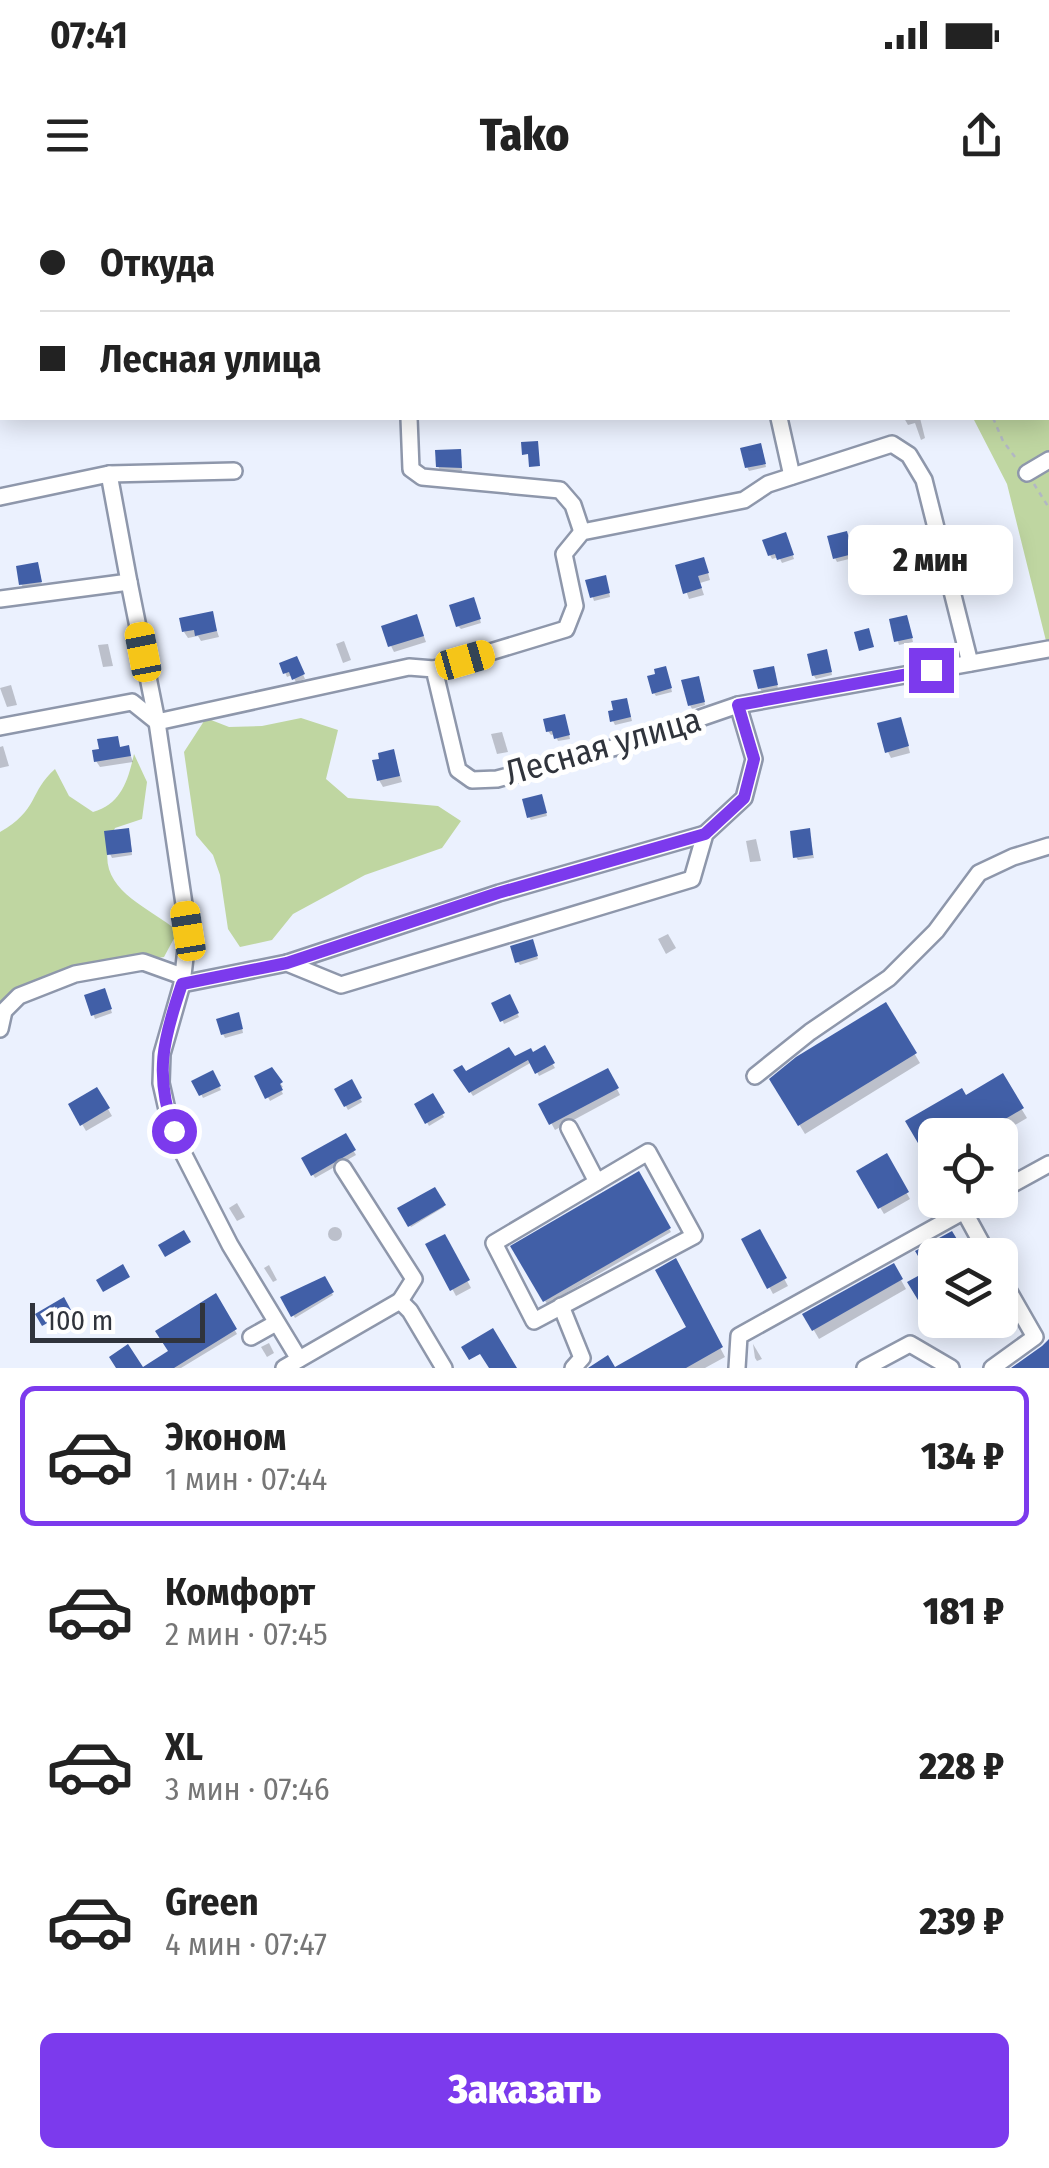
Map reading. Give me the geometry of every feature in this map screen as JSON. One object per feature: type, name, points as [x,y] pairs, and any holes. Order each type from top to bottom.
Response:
[{"type":"street","points":[[409,420],[411,469],[422,477],[560,490],[573,505],[582,532]]},
{"type":"street","points":[[778,420],[792,476]]},
{"type":"street","points":[[157,722],[409,666],[434,669],[566,629],[575,606],[564,554],[582,532],[744,500],[768,484],[892,444],[909,456],[924,480],[970,662]]},
{"type":"street","points":[[1026,473],[1049,460]]},
{"type":"street","points":[[0,497],[109,474],[234,471]]},
{"type":"street","points":[[109,474],[157,722],[188,931],[182,980],[162,1054],[161,1082],[184,1156],[222,1230],[299,1359]]},
{"type":"street","points":[[0,599],[129,582]]},
{"type":"street","name":"Лесная улица","points":[[434,669],[458,770],[472,780],[496,779],[616,747],[738,705],[1049,649]]},
{"type":"street","points":[[0,727],[132,702],[157,722]]},
{"type":"street","points":[[0,1029],[4,1012],[19,996],[75,974],[143,962],[182,980],[287,963],[498,893],[705,834],[744,798],[754,759],[738,705]]},
{"type":"street","points":[[287,963],[340,985],[692,879],[705,834]]},
{"type":"street","points":[[755,1076],[810,1032],[889,978],[936,931],[979,872],[1049,846]]},
{"type":"street","points":[[569,1128],[597,1182]]},
{"type":"street","points":[[648,1152],[694,1236],[562,1306],[534,1321],[494,1243],[648,1152]]},
{"type":"street","points":[[1018,1181],[1049,1164]]},
{"type":"street","points":[[284,1368],[400,1301],[414,1279],[343,1168]]},
{"type":"street","points":[[737,1368],[740,1336],[951,1218]]},
{"type":"street","points":[[400,1301],[444,1368]]},
{"type":"street","points":[[562,1306],[582,1358],[574,1368]]},
{"type":"street","points":[[992,1368],[1035,1337],[1018,1307]]},
{"type":"street","points":[[251,1337],[276,1323]]},
{"type":"street","points":[[865,1368],[910,1344],[950,1368]]},
{"type":"green space","points":[[974,420],[1049,420],[1049,653],[1007,484]]},
{"type":"green space","points":[[206,718],[229,727],[262,726],[301,718],[338,730],[326,779],[348,798],[438,806],[461,821],[442,848],[365,875],[293,914],[272,940],[240,947],[228,929],[213,855],[196,835],[184,752]]},
{"type":"green space","points":[[134,754],[147,782],[142,819],[115,828],[108,848],[108,864],[122,890],[178,931],[164,957],[55,973],[9,1002],[0,1002],[0,832],[28,808],[55,769],[69,796],[93,812],[103,808],[122,790]]},
{"type":"building","points":[[538,441],[540,466],[529,467],[528,454],[522,455],[521,442]]},
{"type":"building","points":[[761,443],[766,464],[745,468],[740,448]]},
{"type":"building","points":[[461,449],[462,468],[436,467],[435,450]]},
{"type":"building","points":[[847,531],[853,554],[833,559],[827,536]]},
{"type":"building","points":[[786,532],[794,555],[777,560],[775,554],[768,556],[762,540]]},
{"type":"building","points":[[704,557],[709,573],[698,576],[702,588],[683,594],[675,565]]},
{"type":"building","points":[[38,562],[42,582],[19,585],[16,566]]},
{"type":"building","points":[[606,575],[610,593],[590,598],[585,580]]},
{"type":"building","points":[[474,597],[481,619],[456,627],[449,605]]},
{"type":"building","points":[[213,611],[217,631],[195,636],[194,630],[182,632],[179,618]]},
{"type":"building","points":[[417,614],[424,636],[388,647],[381,626]]},
{"type":"building","points":[[907,615],[913,638],[894,642],[889,619]]},
{"type":"building","points":[[869,628],[874,647],[859,651],[854,632]]},
{"type":"building","points":[[827,649],[832,672],[812,676],[807,654]]},
{"type":"building","points":[[297,656],[305,674],[292,680],[289,672],[283,674],[279,663]]},
{"type":"building","points":[[666,666],[672,688],[652,694],[647,676]]},
{"type":"building","points":[[774,666],[778,685],[758,689],[753,670]]},
{"type":"building","points":[[699,676],[705,702],[688,706],[681,680]]},
{"type":"building","points":[[627,698],[631,717],[610,722],[611,701]]},
{"type":"building","points":[[565,714],[570,735],[554,739],[552,731],[546,732],[543,719]]},
{"type":"building","points":[[901,717],[909,746],[885,753],[877,723]]},
{"type":"building","points":[[118,736],[120,747],[129,745],[131,756],[94,762],[92,750],[99,749],[97,739]]},
{"type":"building","points":[[394,749],[400,776],[377,781],[372,760],[379,759],[378,753]]},
{"type":"building","points":[[542,794],[547,813],[527,818],[522,799]]},
{"type":"building","points":[[129,828],[132,852],[107,855],[104,831]]},
{"type":"building","points":[[810,828],[813,855],[793,858],[790,831]]},
{"type":"building","points":[[533,939],[538,956],[515,963],[510,946]]},
{"type":"building","points":[[105,988],[112,1009],[91,1016],[84,995]]},
{"type":"building","points":[[510,994],[519,1013],[500,1022],[491,1003]]},
{"type":"building","points":[[886,1002],[917,1053],[798,1126],[769,1079],[796,1057]]},
{"type":"building","points":[[239,1012],[243,1029],[221,1035],[216,1019]]},
{"type":"building","points":[[545,1045],[555,1063],[535,1074],[528,1060],[469,1093],[453,1070],[462,1065],[466,1071],[509,1047],[515,1056]]},
{"type":"building","points":[[272,1067],[283,1082],[283,1090],[265,1099],[254,1076]]},
{"type":"building","points":[[608,1068],[619,1088],[549,1125],[538,1104]]},
{"type":"building","points":[[213,1070],[221,1086],[199,1096],[191,1081]]},
{"type":"building","points":[[1003,1073],[1024,1108],[1007,1118],[918,1118],[918,1143],[905,1121],[962,1088],[966,1095]]},
{"type":"building","points":[[352,1079],[362,1098],[344,1107],[334,1089]]},
{"type":"building","points":[[97,1087],[110,1108],[80,1126],[68,1104]]},
{"type":"building","points":[[433,1093],[445,1113],[425,1124],[414,1104]]},
{"type":"building","points":[[346,1133],[356,1150],[311,1176],[301,1158]]},
{"type":"building","points":[[887,1153],[909,1192],[878,1209],[856,1171]]},
{"type":"building","points":[[639,1171],[671,1228],[543,1302],[510,1246]]},
{"type":"building","points":[[435,1187],[446,1205],[408,1227],[397,1208]]},
{"type":"building","points":[[760,1229],[787,1278],[767,1289],[741,1239]]},
{"type":"building","points":[[184,1230],[191,1242],[165,1257],[158,1245]]},
{"type":"building","points":[[445,1234],[470,1280],[450,1291],[425,1244]]},
{"type":"building","points":[[676,1258],[723,1347],[686,1368],[588,1368],[608,1355],[615,1367],[686,1327],[655,1270]]},
{"type":"building","points":[[894,1263],[903,1279],[812,1331],[802,1314]]},
{"type":"building","points":[[123,1264],[130,1277],[103,1292],[96,1280]]},
{"type":"building","points":[[325,1276],[334,1292],[291,1317],[280,1297]]},
{"type":"building","points":[[918,1276],[918,1300],[907,1282]]},
{"type":"building","points":[[216,1293],[237,1329],[174,1368],[116,1368],[109,1357],[128,1344],[143,1367],[168,1351],[155,1331]]},
{"type":"building","points":[[64,1297],[71,1310],[42,1326],[35,1314]]},
{"type":"building","points":[[493,1328],[517,1368],[489,1368],[480,1354],[469,1360],[461,1347]]},
{"type":"building","points":[[1049,1339],[1049,1368],[1011,1368],[1042,1346]]},
{"type":"route","points":[[174,1131],[161,1082],[162,1054],[182,984],[287,963],[498,893],[705,834],[744,798],[754,759],[738,705],[931,670]]}]
